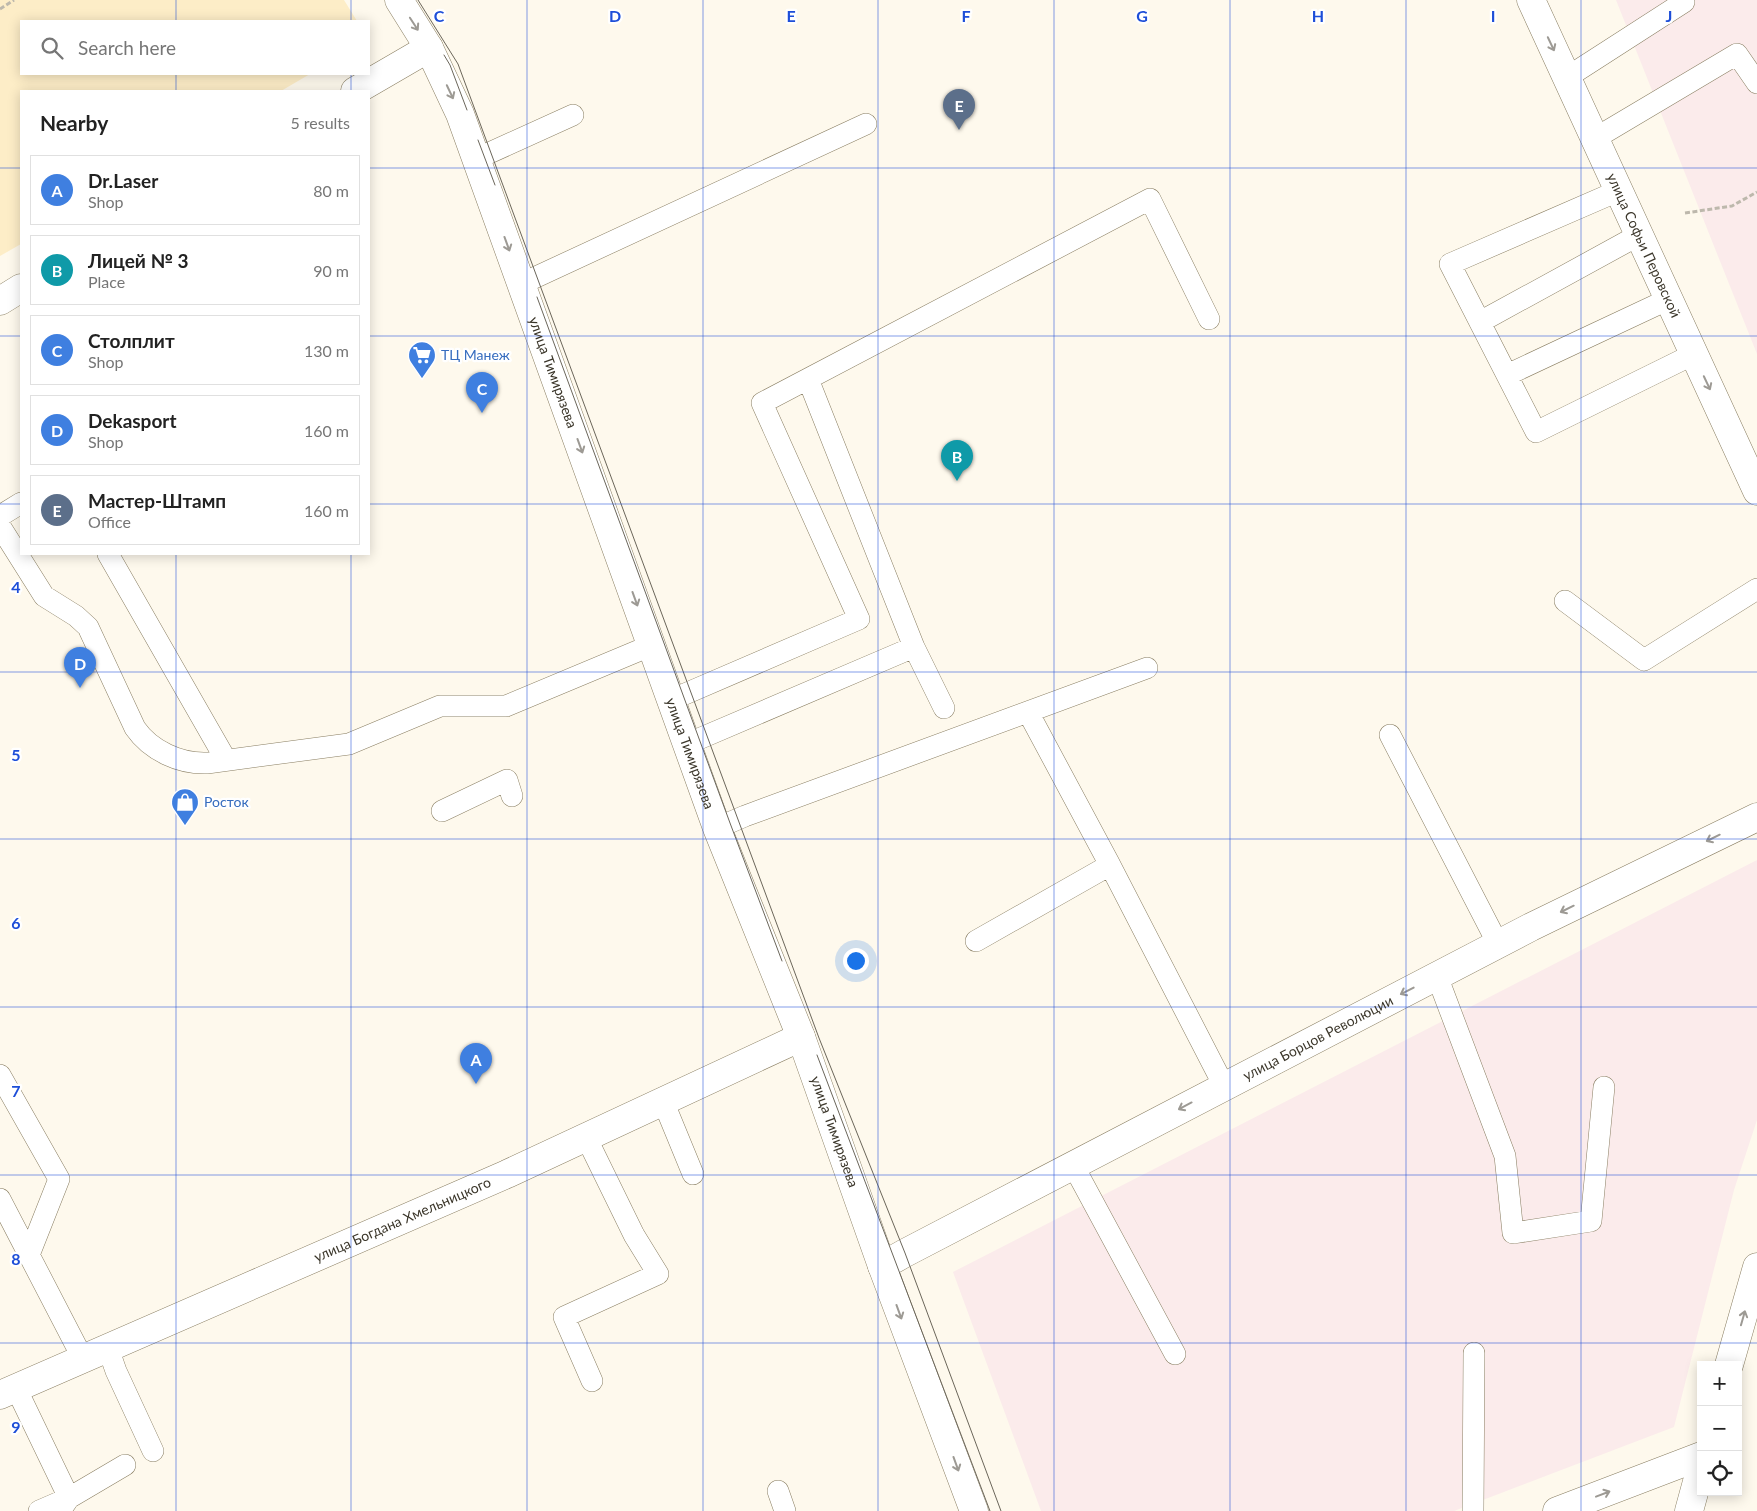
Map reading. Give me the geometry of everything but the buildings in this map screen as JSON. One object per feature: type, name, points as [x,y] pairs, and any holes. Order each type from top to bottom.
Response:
[{"type":"street","name":"улица Тимирязева","points":[[399,0],[429,48],[460,114],[717,828],[801,1037],[882,1266],[974,1511]]},
{"type":"street","name":"улица Софьи Перовской","points":[[1531,0],[1757,491]]},
{"type":"street","points":[[357,90],[429,48]]},
{"type":"street","points":[[0,301],[20,289]]},
{"type":"street","name":"улица Борцов Революции","points":[[882,1266],[1531,927],[1757,816]]},
{"type":"street","name":"улица Богдана Хмельницкого","points":[[8,1392],[430,1208],[801,1037]]},
{"type":"street","points":[[1730,1361],[1757,1267]]},
{"type":"street","points":[[1557,1511],[1697,1458]]},
{"type":"street","points":[[1689,1511],[1697,1482]]},
{"type":"lane","points":[[1566,78],[1684,2]]},
{"type":"lane","points":[[1594,139],[1737,54],[1757,83]]},
{"type":"lane","points":[[476,159],[573,115]]},
{"type":"lane","points":[[521,284],[866,124]]},
{"type":"lane","points":[[1618,191],[1450,264],[1536,432],[1694,354]]},
{"type":"lane","points":[[671,700],[859,619],[762,403],[1150,199],[1209,319]]},
{"type":"lane","points":[[1480,322],[1639,235]]},
{"type":"lane","points":[[1507,376],[1669,299]]},
{"type":"lane","points":[[808,379],[914,647],[944,708]]},
{"type":"lane","points":[[0,516],[20,504]]},
{"type":"lane","points":[[0,526],[44,596],[88,626],[135,728],[142,738],[151,746],[185,762],[208,763],[349,744],[440,706],[506,706],[652,646]]},
{"type":"lane","points":[[109,555],[226,760]]},
{"type":"lane","points":[[1565,601],[1644,660],[1757,589]]},
{"type":"lane","points":[[687,744],[914,647]]},
{"type":"lane","points":[[717,828],[1147,668]]},
{"type":"lane","points":[[1028,712],[1110,865],[1224,1086]]},
{"type":"lane","points":[[1390,735],[1498,944]]},
{"type":"lane","points":[[442,811],[506,780],[512,796]]},
{"type":"lane","points":[[976,941],[1110,865]]},
{"type":"lane","points":[[1437,976],[1505,1156],[1513,1233],[1591,1221],[1604,1086]]},
{"type":"lane","points":[[0,1074],[59,1179],[29,1255]]},
{"type":"lane","points":[[663,1101],[694,1174]]},
{"type":"lane","points":[[586,1137],[634,1234],[658,1274],[564,1317],[592,1381]]},
{"type":"lane","points":[[1073,1165],[1175,1354]]},
{"type":"lane","points":[[0,1199],[83,1359]]},
{"type":"lane","points":[[108,1348],[116,1371],[153,1451]]},
{"type":"lane","points":[[1473,1511],[1474,1353]]},
{"type":"lane","points":[[8,1392],[64,1504]]},
{"type":"lane","points":[[39,1511],[64,1504],[125,1465]]},
{"type":"lane","points":[[778,1491],[785,1511]]},
{"type":"path","points":[[0,9],[14,0]]},
{"type":"path","points":[[1685,213],[1732,206],[1757,192]]},
{"type":"shaded area","points":[[0,0],[344,0],[356,20],[20,20],[20,75],[308,75],[283,90],[20,90],[20,245],[0,256]]},
{"type":"shaded area","points":[[1616,0],[1757,0],[1757,354]]},
{"type":"shaded area","points":[[1757,860],[1757,1120],[1734,1190],[1674,1427],[1454,1511],[1041,1511],[953,1272]]},
{"type":"tram line","points":[[418,0],[458,64],[819,1038],[905,1253],[1001,1511]]},
{"type":"tram line","points":[[444,55],[450,65],[467,110]]},
{"type":"tram line","points":[[478,140],[495,185]]},
{"type":"tram line","points":[[537,297],[782,961]]},
{"type":"tram line","points":[[817,1055],[990,1511]]},
{"type":"place","name":"Мастер-Штамп","points":[[959,130]]},
{"type":"place","name":"ТЦ Манеж","points":[[422,379]]},
{"type":"place","name":"Столплит","points":[[482,413]]},
{"type":"place","name":"Лицей № 3","points":[[957,481]]},
{"type":"place","name":"Dekasport","points":[[80,688]]},
{"type":"place","name":"Росток","points":[[185,826]]},
{"type":"place","name":"Dr.Laser","points":[[476,1084]]}]
